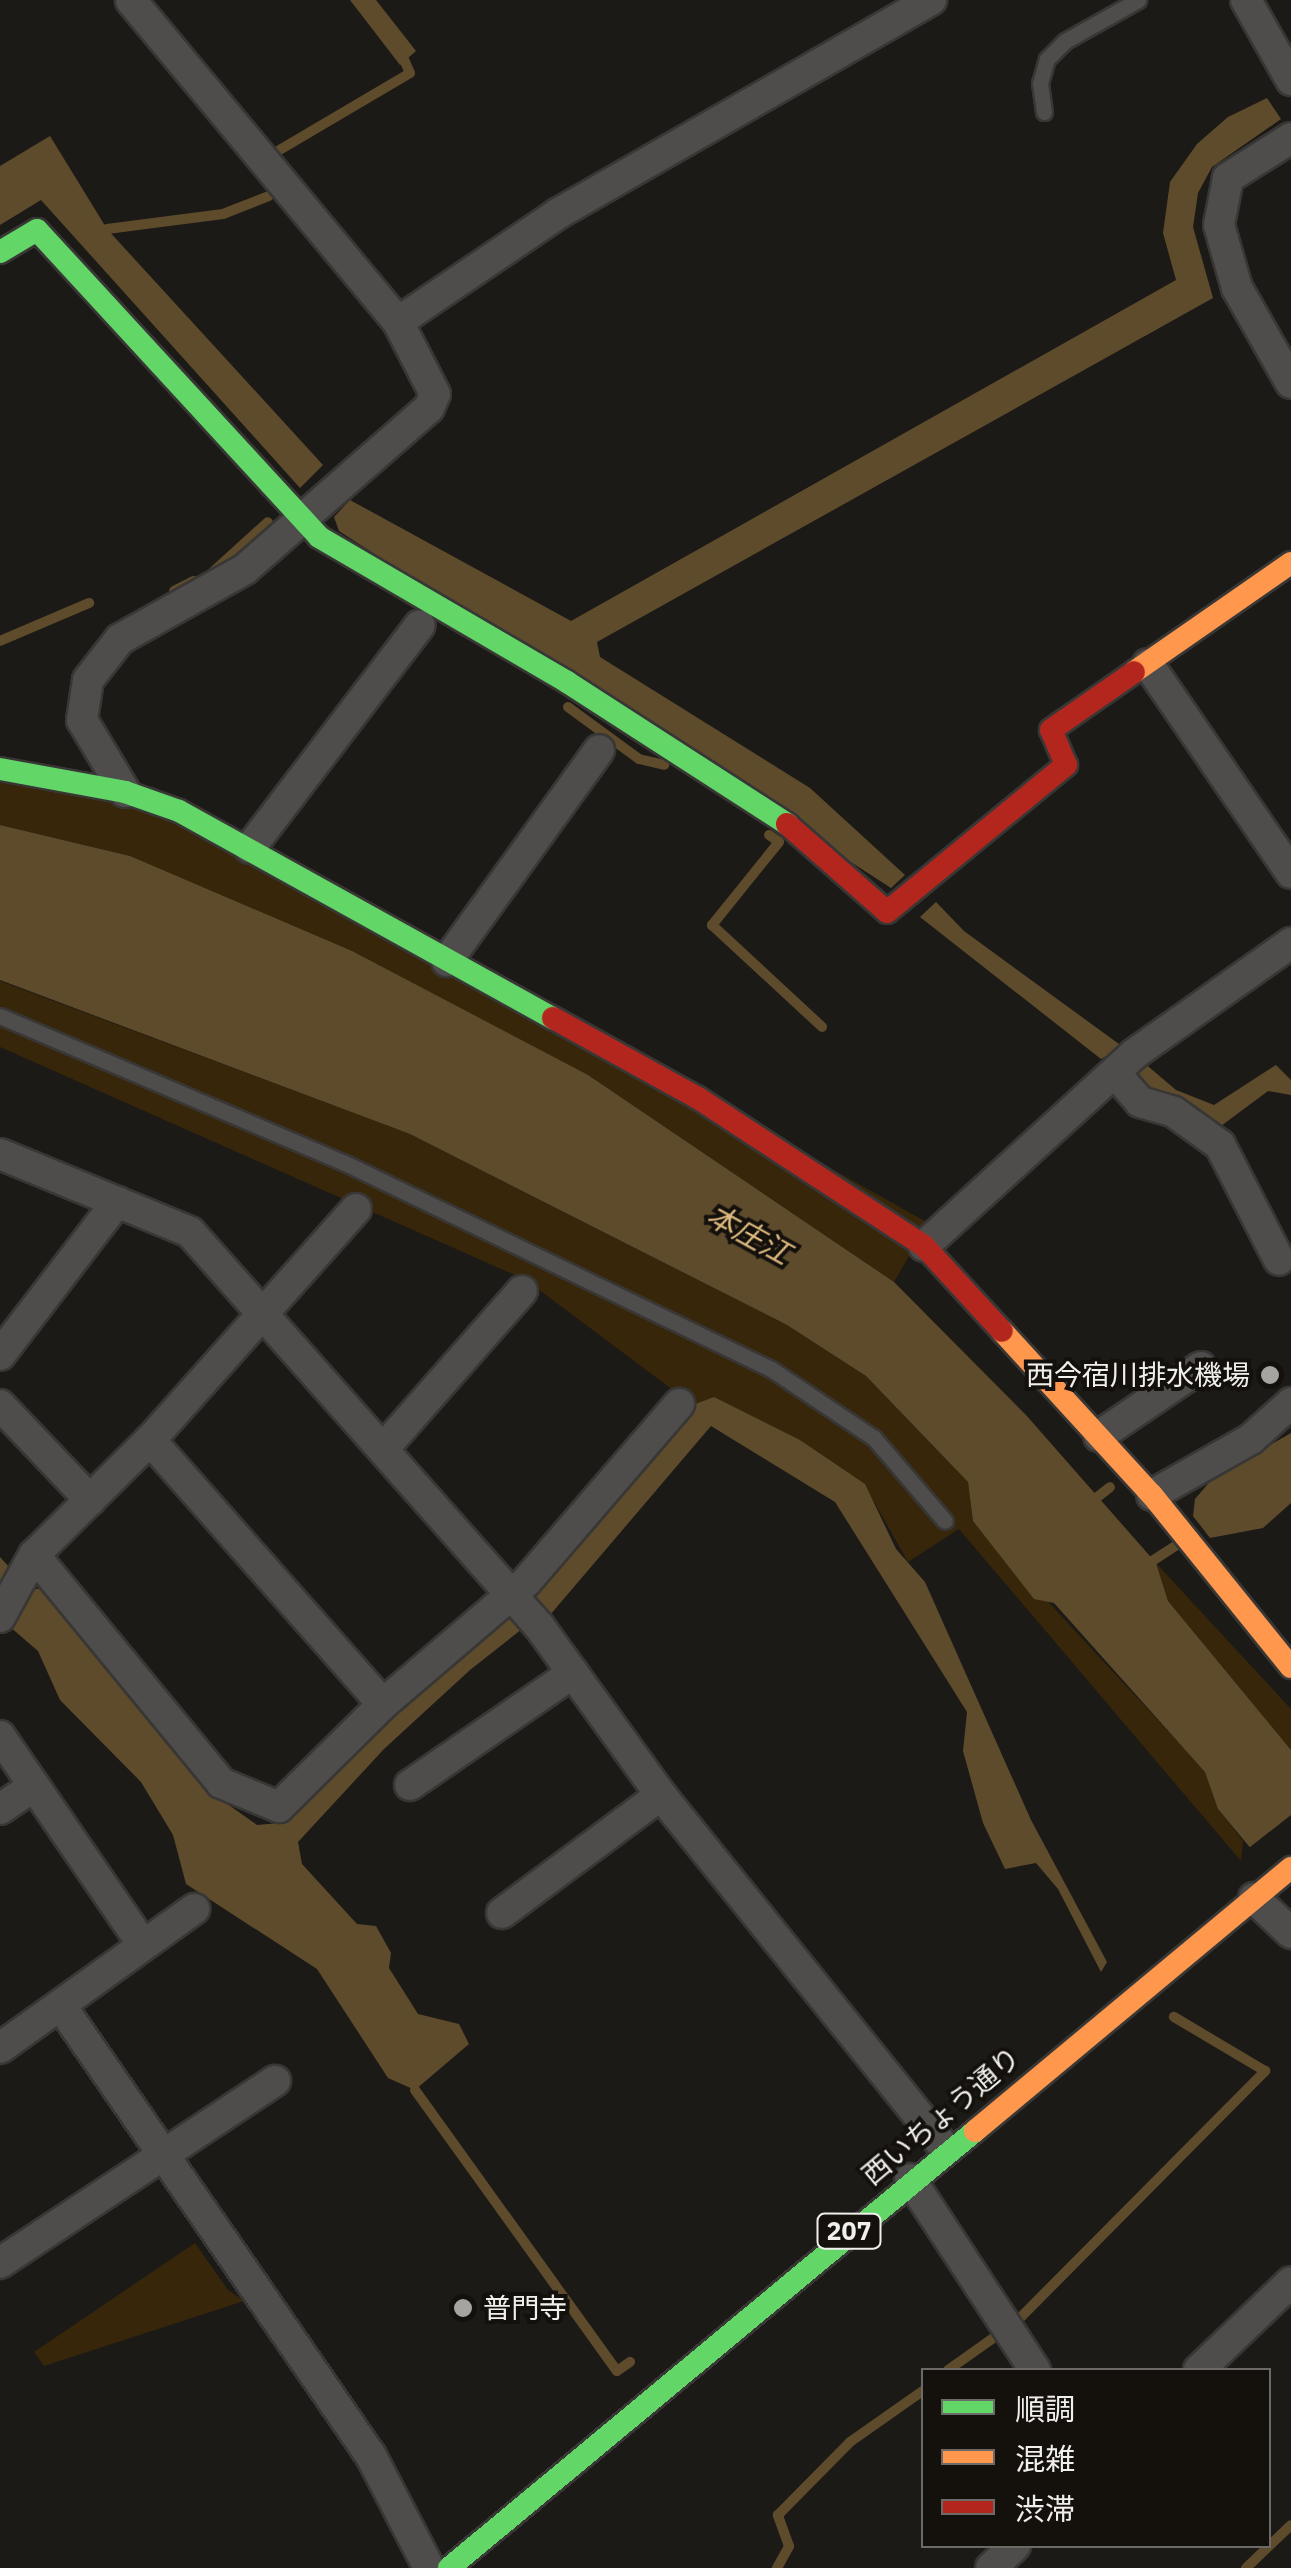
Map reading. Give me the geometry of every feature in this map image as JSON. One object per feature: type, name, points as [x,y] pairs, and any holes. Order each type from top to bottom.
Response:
[{"type":"main road","points":[[0,252],[37,230],[319,537],[567,682],[791,826],[887,912],[1066,764],[1051,730],[1291,563]]},
{"type":"main road","points":[[0,770],[125,792],[250,848],[698,1098],[924,1246],[1161,1505],[1291,1667]]},
{"type":"main road","name":"西いちょう通り","points":[[448,2568],[946,2149],[1291,1868]]},
{"type":"street","points":[[125,792],[82,720],[88,680],[120,638],[245,569],[429,408],[436,394],[432,377],[398,322],[131,0]]},
{"type":"street","points":[[398,322],[559,214],[931,0]]},
{"type":"street","points":[[1246,0],[1291,80]]},
{"type":"street","points":[[1291,138],[1228,178],[1219,225],[1237,288],[1291,382]]},
{"type":"street","points":[[250,848],[420,625]]},
{"type":"street","points":[[1148,664],[1291,873]]},
{"type":"street","points":[[447,961],[599,750]]},
{"type":"street","points":[[924,1246],[1124,1065],[1289,948]]},
{"type":"street","points":[[1124,1065],[1140,1102],[1174,1112],[1220,1146],[1279,1260]]},
{"type":"street","points":[[0,1154],[190,1232],[539,1626],[661,1795],[946,2149]]},
{"type":"street","points":[[0,1356],[117,1202]]},
{"type":"street","points":[[0,1616],[29,1565],[150,1440],[356,1210]]},
{"type":"street","points":[[384,1448],[522,1291]]},
{"type":"street","points":[[1099,1436],[1201,1367]]},
{"type":"street","points":[[1161,1505],[1251,1439],[1291,1402]]},
{"type":"street","points":[[29,1565],[221,1783],[279,1807],[382,1704],[513,1597],[679,1404]]},
{"type":"street","points":[[0,1405],[90,1500]]},
{"type":"street","points":[[150,1440],[382,1704]]},
{"type":"street","points":[[410,1786],[573,1673]]},
{"type":"street","points":[[0,1736],[143,1946]]},
{"type":"street","points":[[0,1809],[34,1786]]},
{"type":"street","points":[[502,1913],[661,1795]]},
{"type":"street","points":[[1254,1898],[1291,1933]]},
{"type":"street","points":[[0,2048],[194,1910]]},
{"type":"street","points":[[61,2006],[370,2456],[429,2568]]},
{"type":"street","points":[[0,2263],[275,2081]]},
{"type":"street","points":[[910,2179],[1005,2330],[1034,2368]]},
{"type":"street","points":[[1201,2368],[1291,2282]]},
{"type":"street","points":[[991,2568],[1013,2548]]},
{"type":"lane","points":[[1044,112],[1040,84],[1048,59],[1065,41],[1138,0]]},
{"type":"lane","points":[[0,1016],[345,1162],[771,1368],[874,1438],[944,1521]]},
{"type":"shaded area","points":[[0,760],[154,787],[928,1223],[894,1282],[588,1075],[130,856],[0,825]]},
{"type":"shaded area","points":[[0,981],[410,1134],[787,1325],[866,1376],[968,1482],[973,1521],[1206,1772],[1218,1809],[1243,1841],[1241,1861],[959,1529],[908,1562],[864,1484],[800,1440],[715,1398],[693,1405],[526,1280],[0,1047]]},
{"type":"shaded area","points":[[1156,1563],[1291,1709],[1291,1750],[1168,1601]]},
{"type":"shaded area","points":[[195,2243],[228,2290],[244,2301],[44,2366],[34,2352]]},
{"type":"water","points":[[350,0],[376,0],[416,51],[400,65]]},
{"type":"water","points":[[1267,98],[1281,119],[1212,167],[1198,193],[1193,227],[1213,298],[597,642],[600,657],[810,788],[905,875],[891,888],[339,531],[334,517],[350,500],[571,621],[1176,280],[1163,233],[1170,182],[1197,144],[1228,117]]},
{"type":"water","points":[[50,136],[107,229],[323,465],[300,488],[41,200],[0,225],[0,166]]},
{"type":"water","name":"本庄江","points":[[0,825],[130,856],[352,951],[588,1075],[894,1282],[1026,1415],[1156,1563],[1168,1601],[1291,1750],[1291,1897],[1218,1809],[1205,1772],[1054,1603],[1034,1599],[973,1521],[968,1482],[866,1376],[787,1325],[410,1134],[0,980]]},
{"type":"water","points":[[936,902],[964,931],[1123,1047],[1101,1059],[920,917]]},
{"type":"water","points":[[1143,1062],[1176,1090],[1214,1105],[1276,1065],[1291,1080],[1291,1095],[1268,1091],[1221,1126],[1148,1091],[1134,1073]]},
{"type":"water","points":[[714,1397],[800,1440],[865,1484],[896,1549],[925,1582],[1031,1820],[1107,1962],[1101,1972],[1058,1889],[1036,1863],[1005,1869],[983,1823],[963,1751],[967,1712],[835,1502],[711,1426],[550,1615],[541,1614],[470,1670],[384,1749],[298,1842],[302,1864],[357,1924],[376,1926],[391,1953],[389,1968],[418,2014],[459,2024],[469,2044],[415,2090],[388,2078],[317,1969],[186,1884],[173,1835],[141,1782],[60,1700],[38,1651],[9,1626],[0,1603],[0,1557],[9,1567],[7,1579],[23,1591],[42,1588],[202,1786],[257,1825],[280,1823],[443,1668],[536,1596],[693,1405]]},
{"type":"water","points":[[1291,1433],[1291,1503],[1263,1528],[1210,1538],[1193,1516],[1195,1499],[1213,1478]]},
{"type":"pier","points":[[1291,1815],[1291,1902],[1245,1851]]},
{"type":"waterway","points":[[271,155],[410,73],[401,53]]},
{"type":"waterway","points":[[107,229],[223,214],[269,196]]},
{"type":"waterway","points":[[213,572],[268,522]]},
{"type":"waterway","points":[[174,591],[194,581]]},
{"type":"waterway","points":[[0,641],[89,603]]},
{"type":"waterway","points":[[568,707],[639,759],[664,765]]},
{"type":"waterway","points":[[769,835],[779,842],[712,925],[822,1027]]},
{"type":"waterway","points":[[1091,1502],[1110,1487]]},
{"type":"waterway","points":[[1146,1565],[1177,1545]]},
{"type":"waterway","points":[[951,2368],[1016,2322],[1265,2071],[1174,2017]]},
{"type":"waterway","points":[[415,2090],[617,2371],[630,2362]]},
{"type":"waterway","points":[[777,2568],[789,2546],[778,2515],[850,2442],[921,2392]]},
{"type":"waterway","points":[[1271,2544],[1291,2525]]},
{"type":"waterway","points":[[1246,2568],[1267,2548]]},
{"type":"traffic: fast","points":[[0,252],[37,230],[319,537],[567,682],[787,824]]},
{"type":"traffic: fast","points":[[0,769],[125,792],[179,811],[553,1018]]},
{"type":"traffic: fast","points":[[449,2568],[975,2131]]},
{"type":"traffic: slow","points":[[1134,672],[1291,563]]},
{"type":"traffic: slow","points":[[1002,1331],[1152,1495],[1291,1667]]},
{"type":"traffic: slow","points":[[975,2131],[1291,1868]]},
{"type":"traffic: jam","points":[[787,824],[887,912],[1066,765],[1051,730],[1134,672]]},
{"type":"traffic: jam","points":[[553,1018],[698,1098],[924,1246],[1002,1331]]},
{"type":"place","name":"西今宿川排水機場","points":[[1270,1375]]},
{"type":"place","name":"普門寺","points":[[463,2308]]}]
